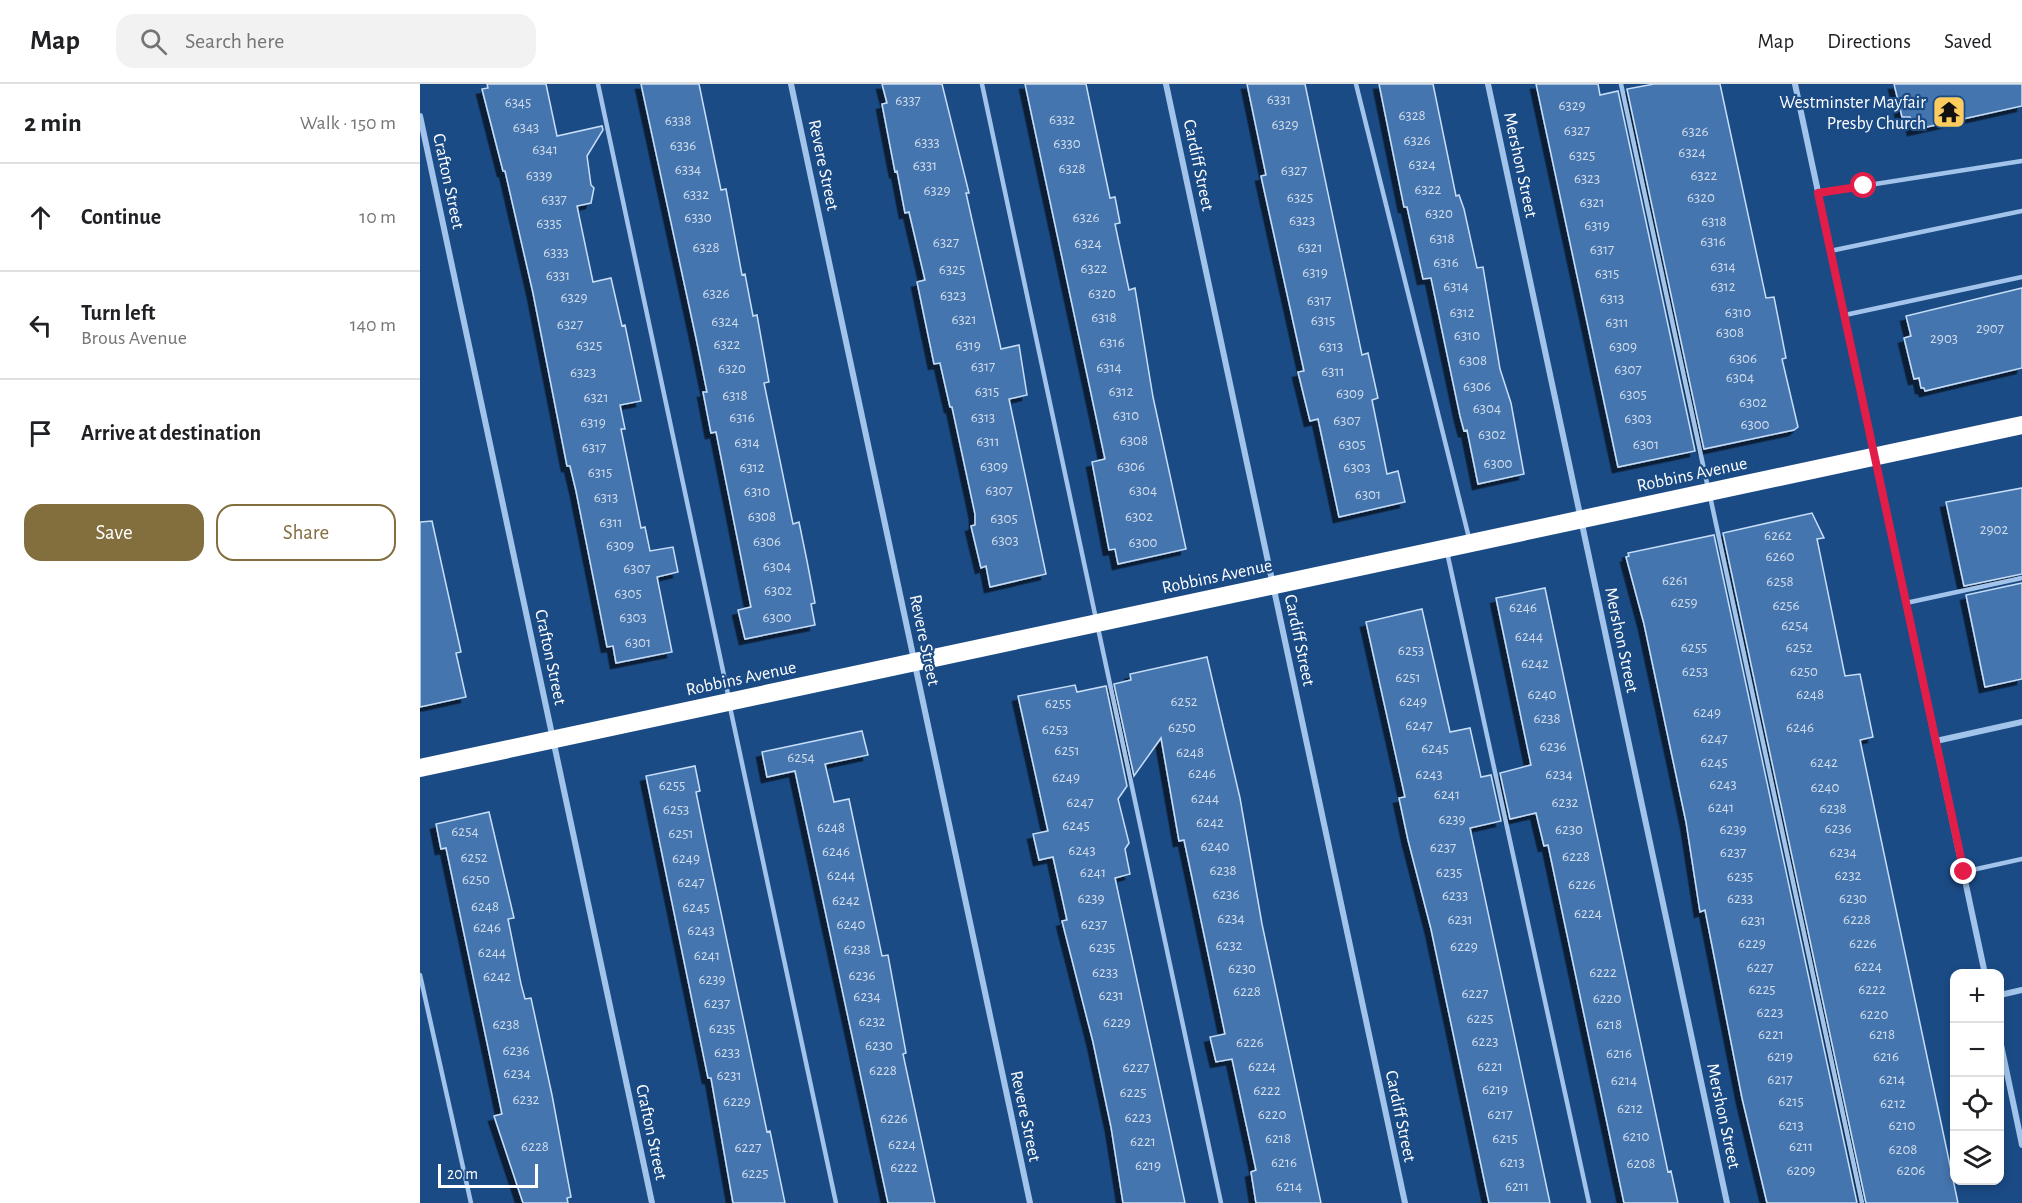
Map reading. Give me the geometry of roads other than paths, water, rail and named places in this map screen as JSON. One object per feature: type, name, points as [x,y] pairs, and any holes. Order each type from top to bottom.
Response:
[{"type":"highway","name":"Robbins Avenue","points":[[420,768],[2022,425]]},
{"type":"street","name":"Revere Street","points":[[791,84],[1030,1203]]},
{"type":"street","name":"Cardiff Street","points":[[1166,84],[1405,1203]]},
{"type":"street","name":"Mershon Street","points":[[1488,84],[1727,1203]]},
{"type":"street","points":[[1795,84],[1984,969]]},
{"type":"street","name":"Crafton Street","points":[[420,117],[652,1203]]},
{"type":"street","points":[[1936,741],[2022,722]]},
{"type":"street","points":[[2004,994],[2022,990]]},
{"type":"street","points":[[2004,1057],[2020,1123],[2022,1145]]},
{"type":"lane","points":[[598,84],[836,1203]]},
{"type":"lane","points":[[982,84],[1221,1203]]},
{"type":"lane","points":[[1356,84],[1471,543]]},
{"type":"lane","points":[[1621,84],[1862,1203]]},
{"type":"lane","points":[[1818,193],[2022,161]]},
{"type":"lane","points":[[1830,251],[2022,211]]},
{"type":"lane","points":[[1845,315],[2022,277]]},
{"type":"lane","points":[[1447,548],[1589,1203]]},
{"type":"lane","points":[[1906,603],[2022,578]]},
{"type":"lane","points":[[1964,872],[2022,860]]},
{"type":"lane","points":[[420,975],[471,1203]]},
{"type":"place","name":"Westminster Mayfair Presby Church","points":[[1949,112]]}]
